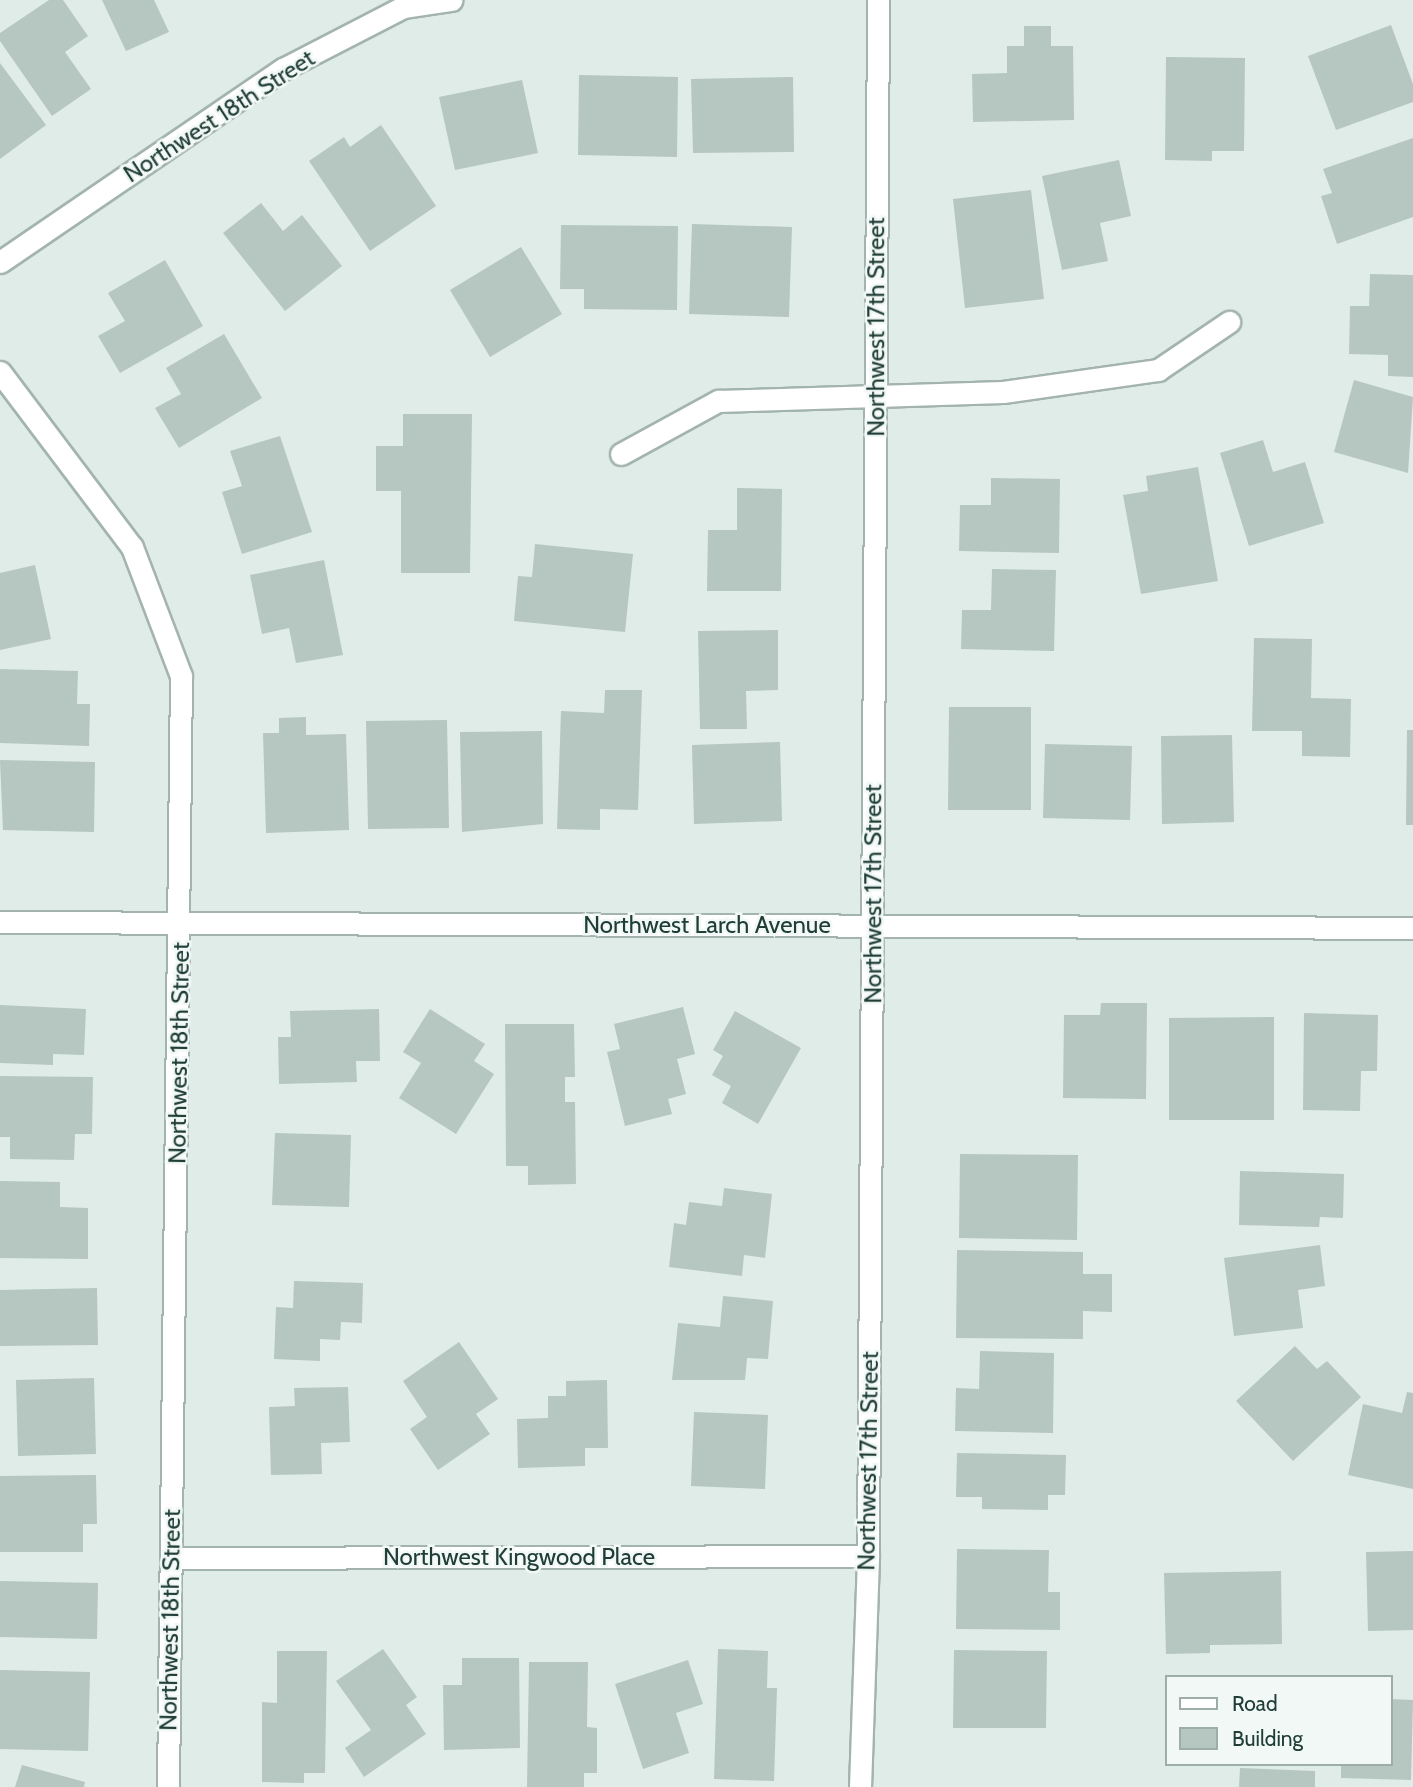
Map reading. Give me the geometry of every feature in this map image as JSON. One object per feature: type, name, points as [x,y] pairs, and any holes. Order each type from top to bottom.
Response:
[{"type":"street","name":"Northwest 18th Street","points":[[0,262],[283,69],[402,7],[451,0]]},
{"type":"street","name":"Northwest 17th Street","points":[[860,1787],[868,1556],[878,0]]},
{"type":"street","points":[[621,454],[718,401],[876,401],[1003,392],[1158,370],[1229,322]]},
{"type":"street","name":"Northwest 18th Street","points":[[0,372],[132,547],[181,676],[181,923],[167,1787]]},
{"type":"street","name":"Northwest Larch Avenue","points":[[0,922],[1413,928]]},
{"type":"street","name":"Northwest Kingwood Place","points":[[171,1558],[868,1556]]},
{"type":"building","points":[[49,0],[63,0],[88,36],[65,52],[91,89],[52,116],[0,41],[0,33]]},
{"type":"building","points":[[102,0],[154,0],[169,32],[126,51]]},
{"type":"building","points":[[1391,25],[1413,84],[1413,102],[1336,130],[1308,56]]},
{"type":"building","points":[[1024,26],[1051,26],[1051,46],[1073,46],[1074,120],[973,122],[972,74],[1007,73],[1007,46],[1024,46]]},
{"type":"building","points":[[1166,57],[1245,58],[1244,151],[1212,151],[1212,161],[1165,160]]},
{"type":"building","points":[[0,63],[46,125],[0,159]]},
{"type":"building","points":[[579,75],[678,77],[677,157],[578,155]]},
{"type":"building","points":[[793,77],[794,152],[693,153],[691,79]]},
{"type":"building","points":[[522,80],[538,153],[455,170],[439,97]]},
{"type":"building","points":[[381,125],[436,206],[370,251],[309,161],[344,137],[350,147]]},
{"type":"building","points":[[1413,138],[1413,217],[1337,244],[1321,196],[1332,193],[1323,169]]},
{"type":"building","points":[[1119,160],[1131,216],[1100,223],[1108,261],[1062,270],[1042,176]]},
{"type":"building","points":[[1031,190],[1044,299],[965,308],[953,199]]},
{"type":"building","points":[[261,203],[283,231],[302,215],[342,266],[285,311],[223,233]]},
{"type":"building","points":[[692,224],[792,227],[789,317],[689,314]]},
{"type":"building","points":[[561,225],[678,226],[677,310],[584,309],[584,289],[560,289]]},
{"type":"building","points":[[521,247],[562,314],[490,357],[450,290]]},
{"type":"building","points":[[165,260],[203,326],[120,373],[98,336],[125,321],[108,293]]},
{"type":"building","points":[[1370,274],[1413,275],[1413,377],[1388,376],[1388,355],[1349,354],[1350,306],[1369,306]]},
{"type":"building","points":[[224,334],[262,398],[179,448],[155,408],[181,394],[166,368]]},
{"type":"building","points":[[1354,380],[1413,397],[1408,473],[1334,452]]},
{"type":"building","points":[[403,414],[472,414],[470,573],[401,573],[401,491],[376,491],[376,446],[403,446]]},
{"type":"building","points":[[280,436],[312,532],[242,554],[222,492],[242,486],[230,451]]},
{"type":"building","points":[[1263,440],[1273,472],[1305,462],[1324,523],[1249,546],[1220,453]]},
{"type":"building","points":[[1198,467],[1218,581],[1141,594],[1123,495],[1148,491],[1146,476]]},
{"type":"building","points":[[991,478],[1060,479],[1059,553],[959,551],[960,505],[991,505]]},
{"type":"building","points":[[737,488],[782,489],[781,591],[707,591],[708,530],[737,530]]},
{"type":"building","points":[[535,544],[633,554],[625,632],[514,621],[518,576],[532,577]]},
{"type":"building","points":[[324,560],[343,655],[296,663],[289,628],[262,634],[250,575]]},
{"type":"building","points":[[35,565],[51,639],[0,650],[0,573]]},
{"type":"building","points":[[992,569],[1056,570],[1054,651],[961,649],[962,610],[991,610]]},
{"type":"building","points":[[778,630],[778,690],[746,691],[747,729],[700,729],[698,631]]},
{"type":"building","points":[[1254,638],[1312,639],[1311,698],[1351,699],[1350,757],[1302,756],[1302,731],[1252,731]]},
{"type":"building","points":[[0,669],[78,671],[77,704],[90,704],[89,746],[0,743]]},
{"type":"building","points":[[605,690],[642,690],[638,810],[600,809],[600,830],[557,829],[561,711],[604,713]]},
{"type":"building","points":[[949,707],[1031,707],[1031,810],[948,810]]},
{"type":"building","points":[[306,717],[306,735],[346,734],[349,830],[266,833],[263,733],[279,733],[279,718]]},
{"type":"building","points":[[447,720],[449,828],[368,829],[366,721]]},
{"type":"building","points":[[1407,730],[1413,730],[1413,825],[1406,825]]},
{"type":"building","points":[[542,731],[543,824],[462,832],[460,732]]},
{"type":"building","points":[[1232,735],[1234,822],[1162,824],[1161,736]]},
{"type":"building","points":[[780,742],[782,821],[694,824],[692,745]]},
{"type":"building","points":[[1045,744],[1132,746],[1130,820],[1043,818]]},
{"type":"building","points":[[0,760],[95,762],[94,832],[3,830]]},
{"type":"building","points":[[1101,1003],[1147,1003],[1146,1099],[1063,1098],[1064,1015],[1100,1015]]},
{"type":"building","points":[[0,1005],[86,1009],[84,1055],[53,1054],[53,1065],[0,1063]]},
{"type":"building","points":[[683,1007],[695,1054],[677,1059],[686,1094],[668,1099],[672,1114],[625,1126],[607,1052],[620,1049],[614,1024]]},
{"type":"building","points":[[379,1009],[380,1061],[356,1061],[357,1082],[279,1084],[278,1037],[291,1037],[290,1011]]},
{"type":"building","points":[[430,1009],[485,1044],[474,1061],[494,1074],[456,1134],[399,1098],[421,1063],[403,1052]]},
{"type":"building","points":[[735,1011],[801,1048],[758,1124],[722,1103],[731,1086],[712,1075],[723,1056],[713,1050]]},
{"type":"building","points":[[1304,1013],[1378,1015],[1377,1071],[1361,1071],[1360,1111],[1303,1110]]},
{"type":"building","points":[[1274,1017],[1274,1120],[1169,1120],[1169,1018]]},
{"type":"building","points":[[505,1024],[574,1024],[575,1077],[565,1077],[565,1102],[575,1102],[576,1184],[528,1185],[528,1166],[506,1166]]},
{"type":"building","points":[[0,1076],[93,1077],[92,1134],[75,1134],[74,1160],[10,1159],[10,1137],[0,1137]]},
{"type":"building","points":[[275,1133],[351,1135],[349,1207],[272,1205]]},
{"type":"building","points":[[960,1154],[1078,1155],[1077,1240],[959,1238]]},
{"type":"building","points":[[1240,1171],[1344,1174],[1343,1218],[1320,1217],[1319,1227],[1239,1225]]},
{"type":"building","points":[[0,1181],[60,1182],[60,1207],[88,1208],[88,1259],[0,1258]]},
{"type":"building","points":[[724,1188],[772,1194],[765,1258],[744,1255],[742,1276],[669,1267],[674,1223],[686,1225],[689,1202],[722,1206]]},
{"type":"building","points":[[1320,1245],[1325,1286],[1298,1290],[1303,1328],[1234,1336],[1224,1258]]},
{"type":"building","points":[[957,1250],[1083,1252],[1083,1274],[1112,1274],[1112,1312],[1083,1311],[1083,1339],[956,1338]]},
{"type":"building","points":[[294,1281],[363,1283],[362,1323],[341,1322],[340,1340],[320,1339],[320,1361],[274,1359],[276,1307],[293,1308]]},
{"type":"building","points":[[97,1288],[98,1345],[0,1346],[0,1290]]},
{"type":"building","points":[[723,1296],[773,1301],[768,1359],[747,1358],[745,1380],[672,1380],[678,1323],[720,1327]]},
{"type":"building","points":[[459,1342],[498,1399],[476,1414],[490,1434],[438,1470],[410,1429],[427,1417],[403,1381]]},
{"type":"building","points":[[1295,1346],[1317,1369],[1327,1361],[1361,1397],[1293,1461],[1236,1401]]},
{"type":"building","points":[[980,1351],[1054,1353],[1053,1433],[955,1431],[956,1388],[979,1389]]},
{"type":"building","points":[[94,1378],[96,1454],[18,1456],[16,1380]]},
{"type":"building","points":[[607,1380],[608,1448],[585,1448],[585,1466],[518,1468],[517,1419],[548,1418],[548,1396],[566,1396],[566,1381]]},
{"type":"building","points":[[348,1387],[350,1442],[321,1443],[322,1474],[271,1475],[269,1407],[295,1406],[294,1388]]},
{"type":"building","points":[[1407,1392],[1413,1393],[1413,1489],[1348,1475],[1363,1404],[1402,1413]]},
{"type":"building","points":[[694,1412],[768,1415],[765,1489],[691,1486]]},
{"type":"building","points":[[957,1453],[1066,1455],[1065,1495],[1048,1495],[1048,1510],[982,1509],[982,1497],[956,1497]]},
{"type":"building","points":[[96,1475],[97,1524],[83,1524],[83,1552],[0,1552],[0,1476]]},
{"type":"building","points":[[957,1549],[1049,1550],[1048,1592],[1060,1592],[1060,1630],[956,1629]]},
{"type":"building","points":[[1413,1551],[1413,1630],[1368,1631],[1366,1552]]},
{"type":"building","points":[[1281,1571],[1282,1644],[1210,1645],[1210,1653],[1166,1654],[1164,1573]]},
{"type":"building","points":[[0,1581],[98,1583],[97,1639],[0,1637]]},
{"type":"building","points":[[383,1649],[417,1697],[406,1705],[426,1734],[364,1777],[345,1748],[371,1730],[336,1681]]},
{"type":"building","points":[[718,1649],[768,1651],[767,1688],[777,1688],[774,1781],[714,1779]]},
{"type":"building","points":[[954,1650],[1047,1651],[1046,1728],[953,1728]]},
{"type":"building","points":[[277,1651],[327,1651],[325,1773],[304,1773],[304,1783],[262,1782],[262,1702],[277,1703]]},
{"type":"building","points":[[462,1658],[519,1658],[520,1748],[444,1750],[443,1685],[462,1685]]},
{"type":"building","points":[[688,1660],[703,1704],[676,1713],[689,1753],[643,1769],[615,1684]]},
{"type":"building","points":[[529,1662],[588,1662],[587,1727],[597,1728],[597,1773],[584,1773],[584,1787],[527,1787]]},
{"type":"building","points":[[0,1670],[90,1672],[88,1751],[0,1749]]},
{"type":"building","points":[[1392,1699],[1413,1700],[1411,1780],[1341,1778],[1341,1766],[1392,1766]]},
{"type":"building","points":[[22,1765],[85,1782],[84,1787],[15,1787]]},
{"type":"building","points":[[1240,1768],[1315,1771],[1315,1787],[1239,1787]]}]
